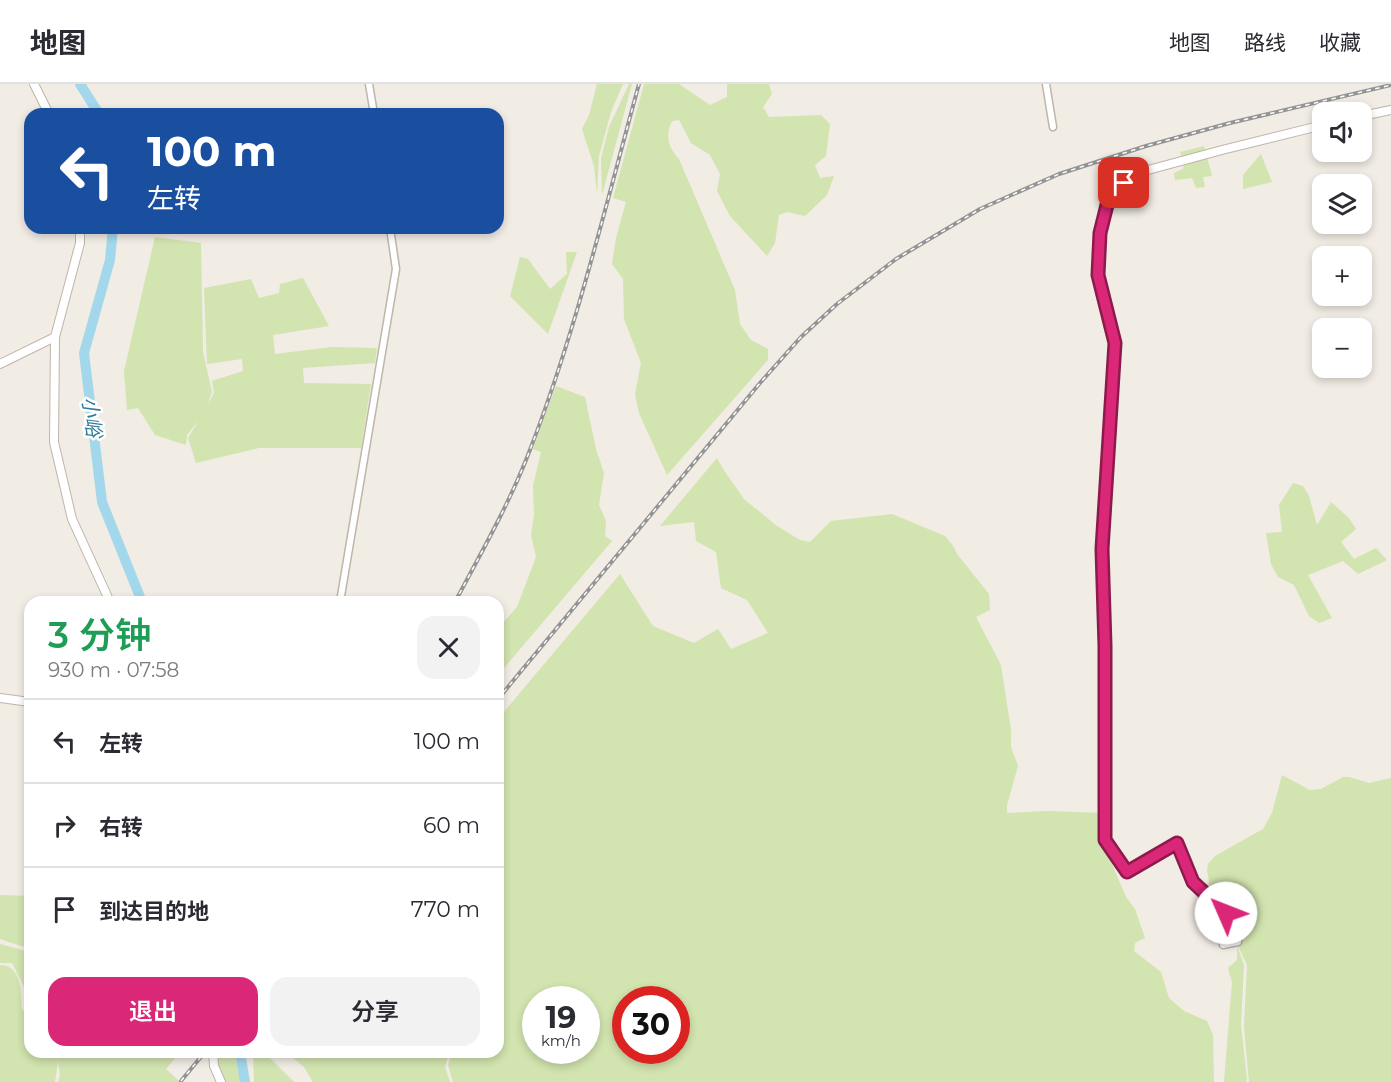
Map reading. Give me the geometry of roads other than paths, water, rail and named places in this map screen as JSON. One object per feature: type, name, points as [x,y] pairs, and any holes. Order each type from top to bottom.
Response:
[{"type":"street","points":[[34,84],[46,108]]},
{"type":"street","points":[[369,84],[373,108]]},
{"type":"street","points":[[1046,84],[1053,127]]},
{"type":"street","points":[[1372,114],[1391,110]]},
{"type":"street","points":[[1236,894],[1238,942],[1223,945],[1226,913],[1193,882],[1177,843],[1127,872],[1105,840],[1105,646],[1102,549],[1115,343],[1098,275],[1100,233],[1110,193],[1137,173],[1312,128]]},
{"type":"street","points":[[80,234],[80,243],[55,337],[54,442],[72,519],[107,596]]},
{"type":"street","points":[[341,596],[396,269],[391,234]]},
{"type":"street","points":[[0,364],[55,337]]},
{"type":"street","points":[[0,698],[24,701]]},
{"type":"street","points":[[213,1058],[214,1066],[221,1082]]},
{"type":"waterway","name":"小峪","points":[[80,84],[95,108]]},
{"type":"waterway","name":"小峪","points":[[112,234],[110,260],[84,353],[102,502],[140,596]]},
{"type":"waterway","name":"小峪","points":[[241,1058],[245,1082]]},
{"type":"railway","points":[[458,596],[512,493],[545,410],[575,318],[639,84]]},
{"type":"railway","points":[[504,692],[760,383],[801,337],[837,304],[896,259],[980,209],[1059,174],[1146,146],[1230,123],[1391,85]]},
{"type":"railway","points":[[181,1081],[200,1058]]}]
